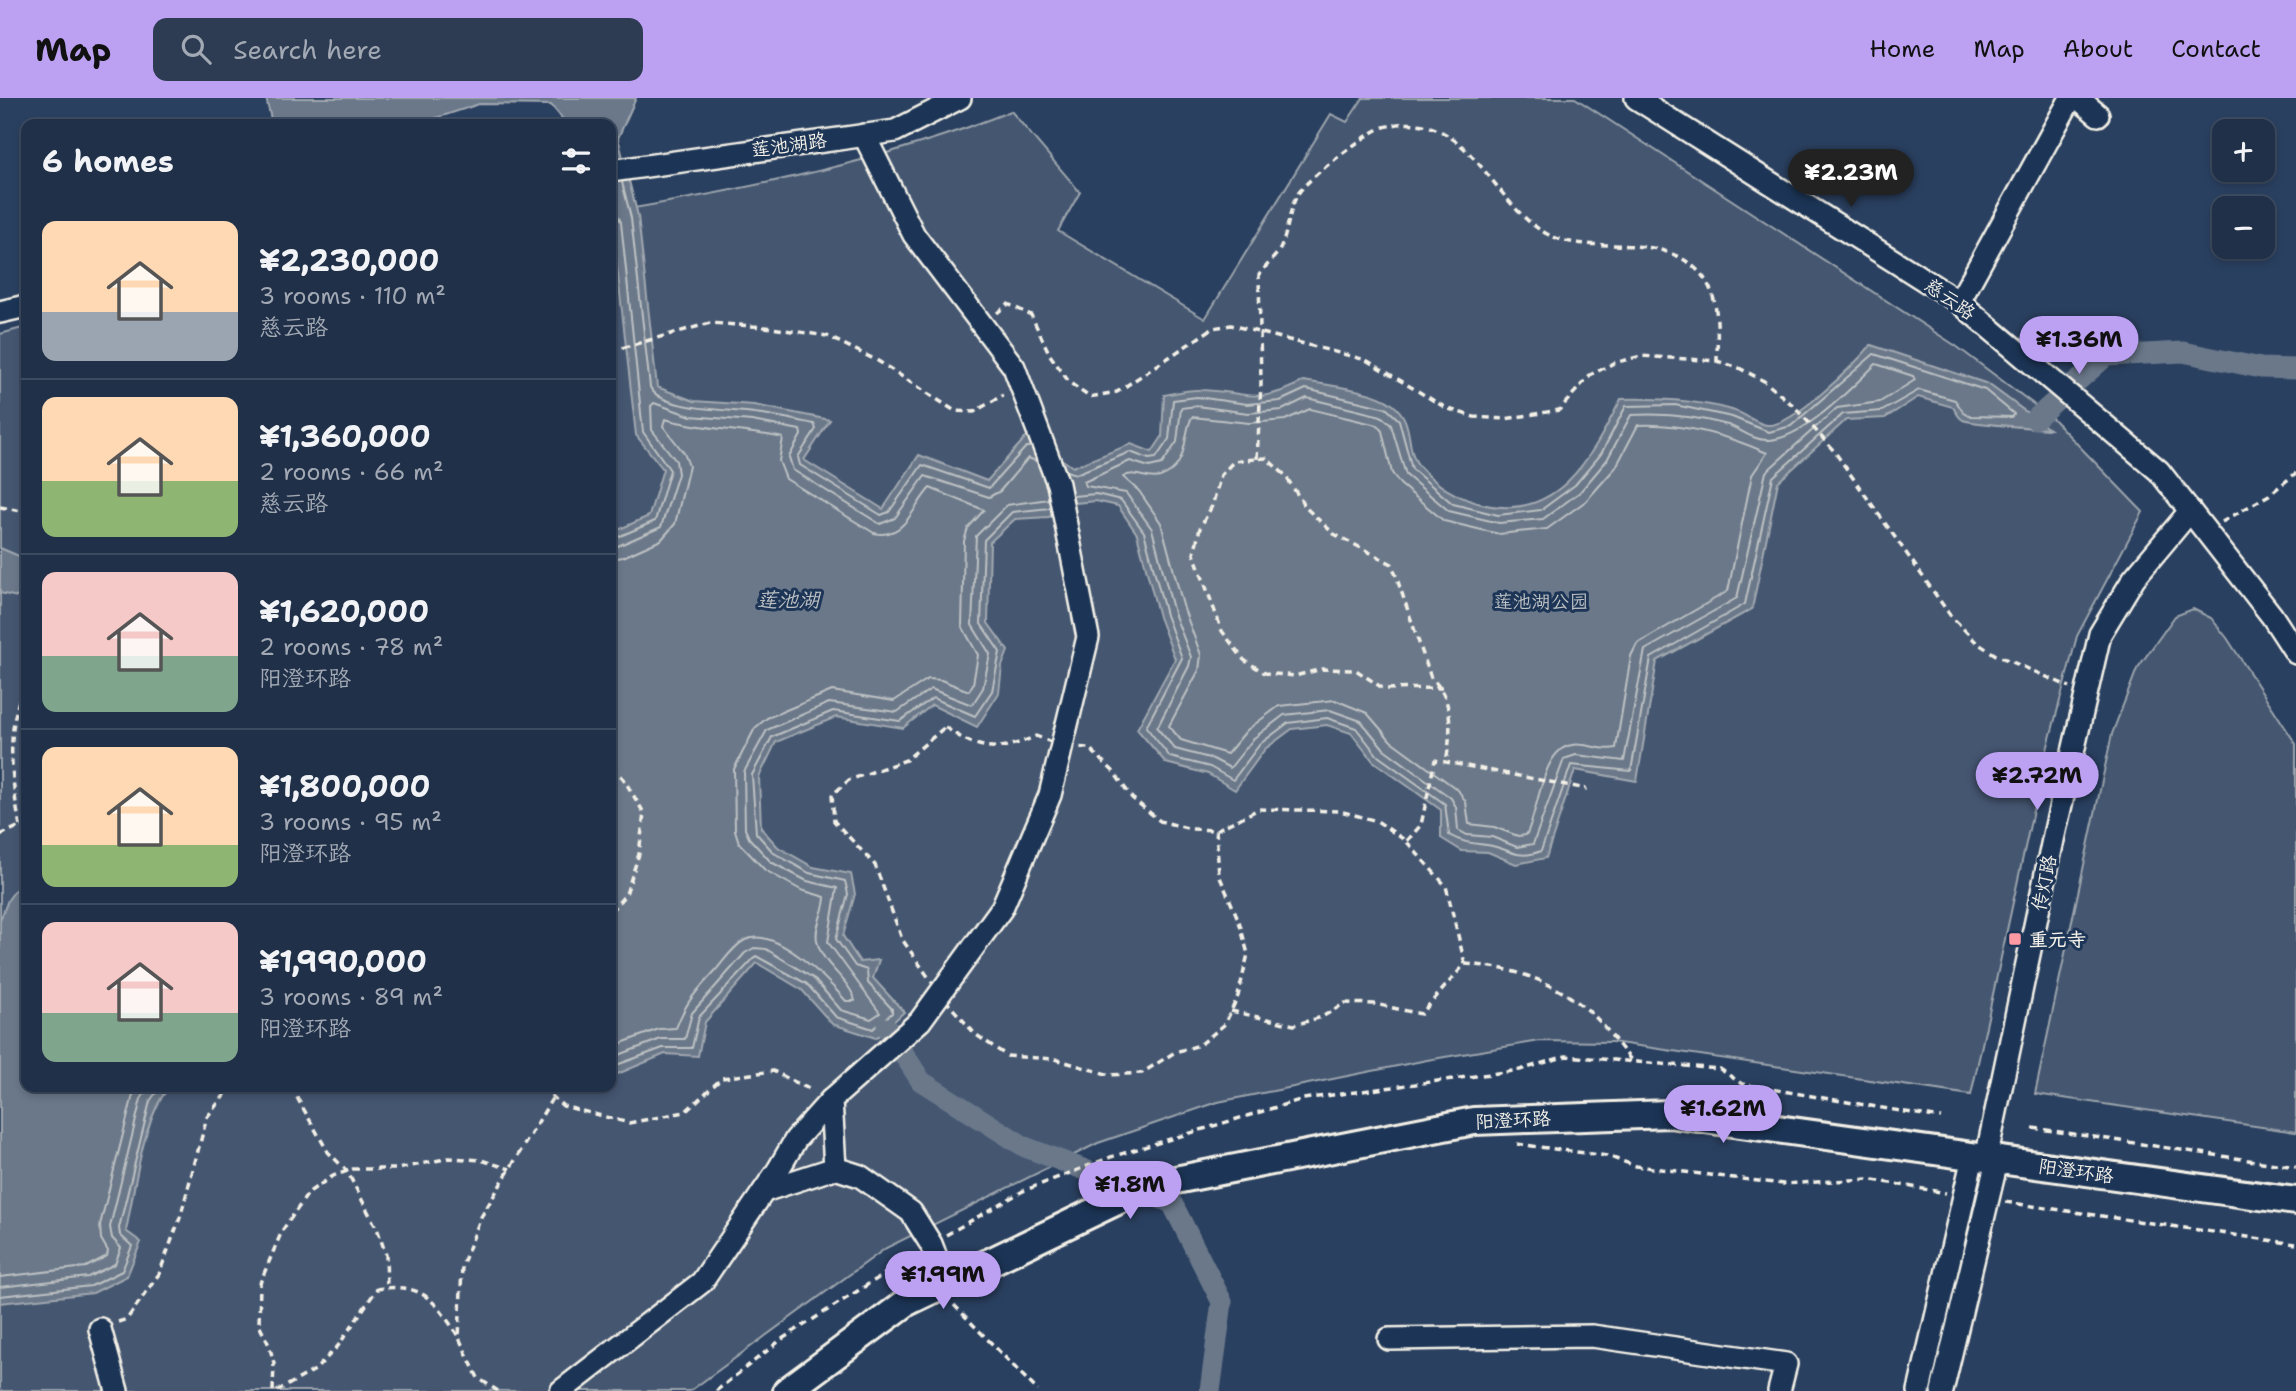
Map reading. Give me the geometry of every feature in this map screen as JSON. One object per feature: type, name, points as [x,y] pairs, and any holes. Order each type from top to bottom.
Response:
[{"type":"main road","name":"阳澄环路","points":[[787,1391],[906,1302],[954,1296],[1089,1215],[1150,1185],[1488,1120],[1669,1114],[2296,1200]]},
{"type":"street","name":"莲池湖路","points":[[616,170],[895,131],[960,98]]},
{"type":"street","name":"慈云路","points":[[1636,98],[1959,302],[2034,365],[2159,471],[2272,615],[2296,653]]},
{"type":"street","points":[[1959,302],[2068,100],[2098,115]]},
{"type":"street","points":[[561,1391],[702,1282],[796,1139],[831,1100],[920,1021],[1002,908],[1050,795],[1088,637],[1058,484],[1013,367],[914,235],[864,135]]},
{"type":"street","points":[[0,312],[21,307]]},
{"type":"street","name":"传灯路","points":[[1985,1159],[2100,634],[2134,578],[2190,511]]},
{"type":"street","points":[[831,1100],[835,1168]]},
{"type":"street","points":[[1919,1391],[1964,1196],[1985,1159]]},
{"type":"street","points":[[1942,1391],[1988,1199],[1985,1159]]},
{"type":"street","points":[[764,1191],[835,1168],[860,1176],[911,1212],[931,1244],[954,1296]]},
{"type":"street","points":[[100,1329],[117,1391]]},
{"type":"street","points":[[1389,1339],[1592,1336],[1786,1364],[1779,1391]]},
{"type":"path","points":[[1257,459],[1261,384],[1259,275],[1279,250],[1300,191],[1356,143],[1382,128],[1412,122],[1446,135],[1471,152],[1520,214],[1548,235],[1590,243],[1666,250],[1695,268],[1717,303],[1717,361]]},
{"type":"path","points":[[981,324],[1008,304],[1031,315],[1050,355],[1069,382],[1089,397],[1117,392],[1213,328],[1231,326],[1341,351],[1366,360],[1446,408],[1475,417],[1505,419],[1559,410],[1590,376],[1614,363],[1641,356],[1717,361],[1764,381],[1794,406],[1834,451],[1950,615],[1977,643],[1996,655],[2086,694]]},
{"type":"path","points":[[616,349],[710,323],[765,327],[827,337],[924,388],[955,411],[974,412],[1020,385]]},
{"type":"path","points":[[1442,688],[1384,689],[1356,670],[1322,669],[1296,676],[1265,673],[1244,660],[1222,631],[1194,554],[1200,528],[1212,506],[1221,475],[1234,461],[1266,458],[1286,475],[1306,508],[1334,534],[1392,564],[1431,678],[1442,688],[1452,729],[1446,762]]},
{"type":"path","points":[[2206,531],[2269,495],[2296,473]]},
{"type":"path","points":[[0,507],[21,511]]},
{"type":"path","points":[[0,835],[20,826],[13,752],[18,699],[21,694]]},
{"type":"path","points":[[1216,830],[1219,875],[1239,921],[1248,954],[1231,1011],[1225,1024],[1200,1045],[1175,1052],[1142,1073],[1110,1074],[1055,1059],[1007,1056],[975,1034],[940,994],[902,939],[874,865],[834,821],[832,795],[849,780],[906,760],[945,727],[963,741],[992,749],[1012,747],[1036,736],[1061,746],[1090,748],[1113,771],[1132,798],[1160,821],[1191,829],[1216,830],[1259,808],[1340,811],[1377,821],[1406,841],[1446,886],[1465,964]]},
{"type":"path","points":[[1406,841],[1421,825],[1435,760],[1587,789]]},
{"type":"path","points":[[616,772],[623,778],[644,814],[639,854],[626,894],[616,905]]},
{"type":"path","points":[[1231,1011],[1294,1025],[1322,1017],[1345,1003],[1375,1004],[1421,1014],[1465,964]]},
{"type":"path","points":[[1465,964],[1506,967],[1552,986],[1590,1012],[1632,1061]]},
{"type":"path","points":[[716,1391],[782,1339],[931,1244],[1025,1190],[1111,1157],[1303,1099],[1520,1070],[1566,1056],[1720,1069],[1742,1084],[1941,1118]]},
{"type":"path","points":[[548,1092],[563,1106],[629,1123],[685,1112],[722,1078],[773,1071],[831,1100]]},
{"type":"path","points":[[100,1329],[127,1319],[159,1274],[180,1218],[207,1117],[227,1092]]},
{"type":"path","points":[[293,1092],[328,1152],[347,1171],[378,1231],[386,1255],[387,1287]]},
{"type":"path","points":[[459,1338],[462,1266],[481,1217],[553,1097]]},
{"type":"path","points":[[2033,1128],[2296,1167]]},
{"type":"path","points":[[1506,1143],[1607,1156],[1636,1166],[1783,1184],[1868,1179],[1964,1196]]},
{"type":"path","points":[[498,1391],[478,1378],[459,1338],[428,1295],[399,1285],[377,1289],[338,1346],[315,1370],[275,1391],[274,1363],[259,1325],[260,1283],[282,1231],[309,1192],[347,1171],[398,1169],[449,1158],[481,1160],[510,1169]]},
{"type":"path","points":[[1988,1199],[2296,1244]]},
{"type":"path","points":[[943,1310],[954,1296],[1038,1391]]},
{"type":"green space","name":"莲池湖公园","points":[[1363,98],[1575,98],[1956,346],[2052,418],[2143,512],[2077,636],[2043,765],[1971,1095],[1612,1042],[1540,1041],[1427,1060],[1218,1102],[1098,1143],[886,1248],[690,1391],[0,1391],[0,334],[21,328],[21,1092],[616,1092],[616,211],[814,172],[915,145],[1011,111],[1080,192],[1058,231],[1205,319],[1331,114],[1347,122]]},
{"type":"green space","points":[[2193,609],[2211,618],[2227,638],[2296,744],[2296,1132],[2035,1094],[2112,734],[2137,669],[2175,616]]},
{"type":"water","name":"莲池湖","points":[[266,98],[636,98],[618,138],[638,216],[657,387],[694,401],[754,405],[830,420],[804,460],[883,509],[919,455],[987,481],[1027,436],[1073,467],[1131,444],[1152,452],[1162,437],[1164,395],[1197,390],[1261,396],[1304,381],[1350,389],[1384,399],[1399,411],[1404,419],[1415,459],[1433,479],[1447,490],[1472,501],[1508,507],[1531,504],[1551,494],[1569,480],[1597,443],[1621,399],[1691,402],[1736,411],[1767,425],[1778,423],[1822,393],[1871,345],[1988,384],[2049,429],[1963,420],[1953,407],[1918,397],[1885,418],[1846,420],[1778,482],[1752,609],[1657,661],[1637,781],[1575,770],[1546,858],[1516,864],[1488,852],[1462,851],[1441,838],[1441,810],[1373,761],[1351,733],[1327,725],[1292,729],[1265,749],[1235,790],[1208,774],[1166,763],[1137,729],[1175,659],[1159,617],[1137,534],[1118,506],[1096,501],[1075,503],[1049,517],[1015,519],[990,542],[988,623],[1008,651],[1002,666],[999,693],[977,727],[932,705],[903,728],[836,717],[776,742],[759,777],[761,828],[778,847],[813,867],[851,874],[855,894],[843,936],[860,962],[879,960],[873,978],[904,1012],[876,1038],[832,1024],[802,990],[757,963],[705,1022],[698,1056],[665,1054],[616,1075],[616,531],[649,516],[663,469],[636,435],[616,257],[616,119],[563,119],[551,105],[479,104],[433,119],[271,119]]},
{"type":"water","points":[[0,548],[21,557],[21,598],[0,593]]},
{"type":"water","points":[[21,882],[21,1092],[166,1092],[152,1117],[141,1155],[126,1231],[141,1242],[127,1276],[93,1293],[0,1303],[0,921],[8,900]]},
{"type":"waterway","points":[[2035,419],[2106,356],[2183,352],[2261,368],[2296,369]]},
{"type":"waterway","points":[[887,1028],[921,1081],[1025,1147],[1172,1203],[1222,1302],[1210,1391]]},
{"type":"place","name":"重元寺","points":[[2015,939]]}]
